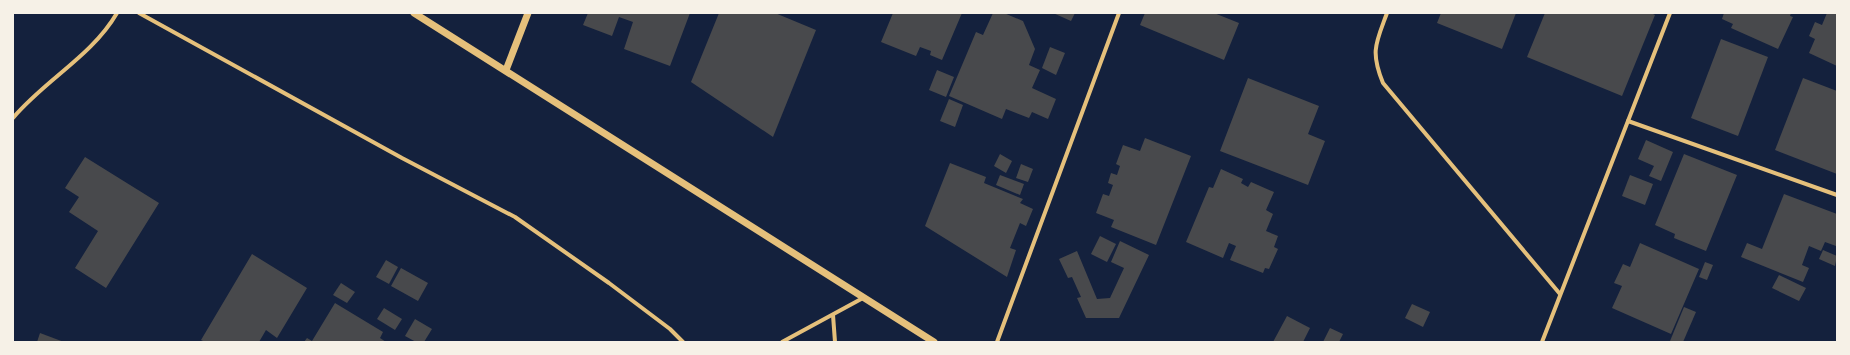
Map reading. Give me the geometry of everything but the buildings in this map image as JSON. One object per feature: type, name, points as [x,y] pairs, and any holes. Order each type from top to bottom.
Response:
[{"type":"street","points":[[14,116],[83,54],[109,26],[117,13]]},
{"type":"street","points":[[139,13],[402,158],[515,217],[615,288],[670,329],[683,342]]},
{"type":"street","points":[[414,13],[934,342]]},
{"type":"street","points":[[506,70],[528,13]]},
{"type":"street","points":[[997,342],[1119,13]]},
{"type":"street","points":[[1387,13],[1376,44],[1376,65],[1383,83],[1560,294]]},
{"type":"street","points":[[1542,342],[1670,13]]},
{"type":"street","points":[[1628,121],[1837,195]]},
{"type":"street","points":[[782,342],[863,298]]},
{"type":"street","points":[[832,315],[835,342]]}]
